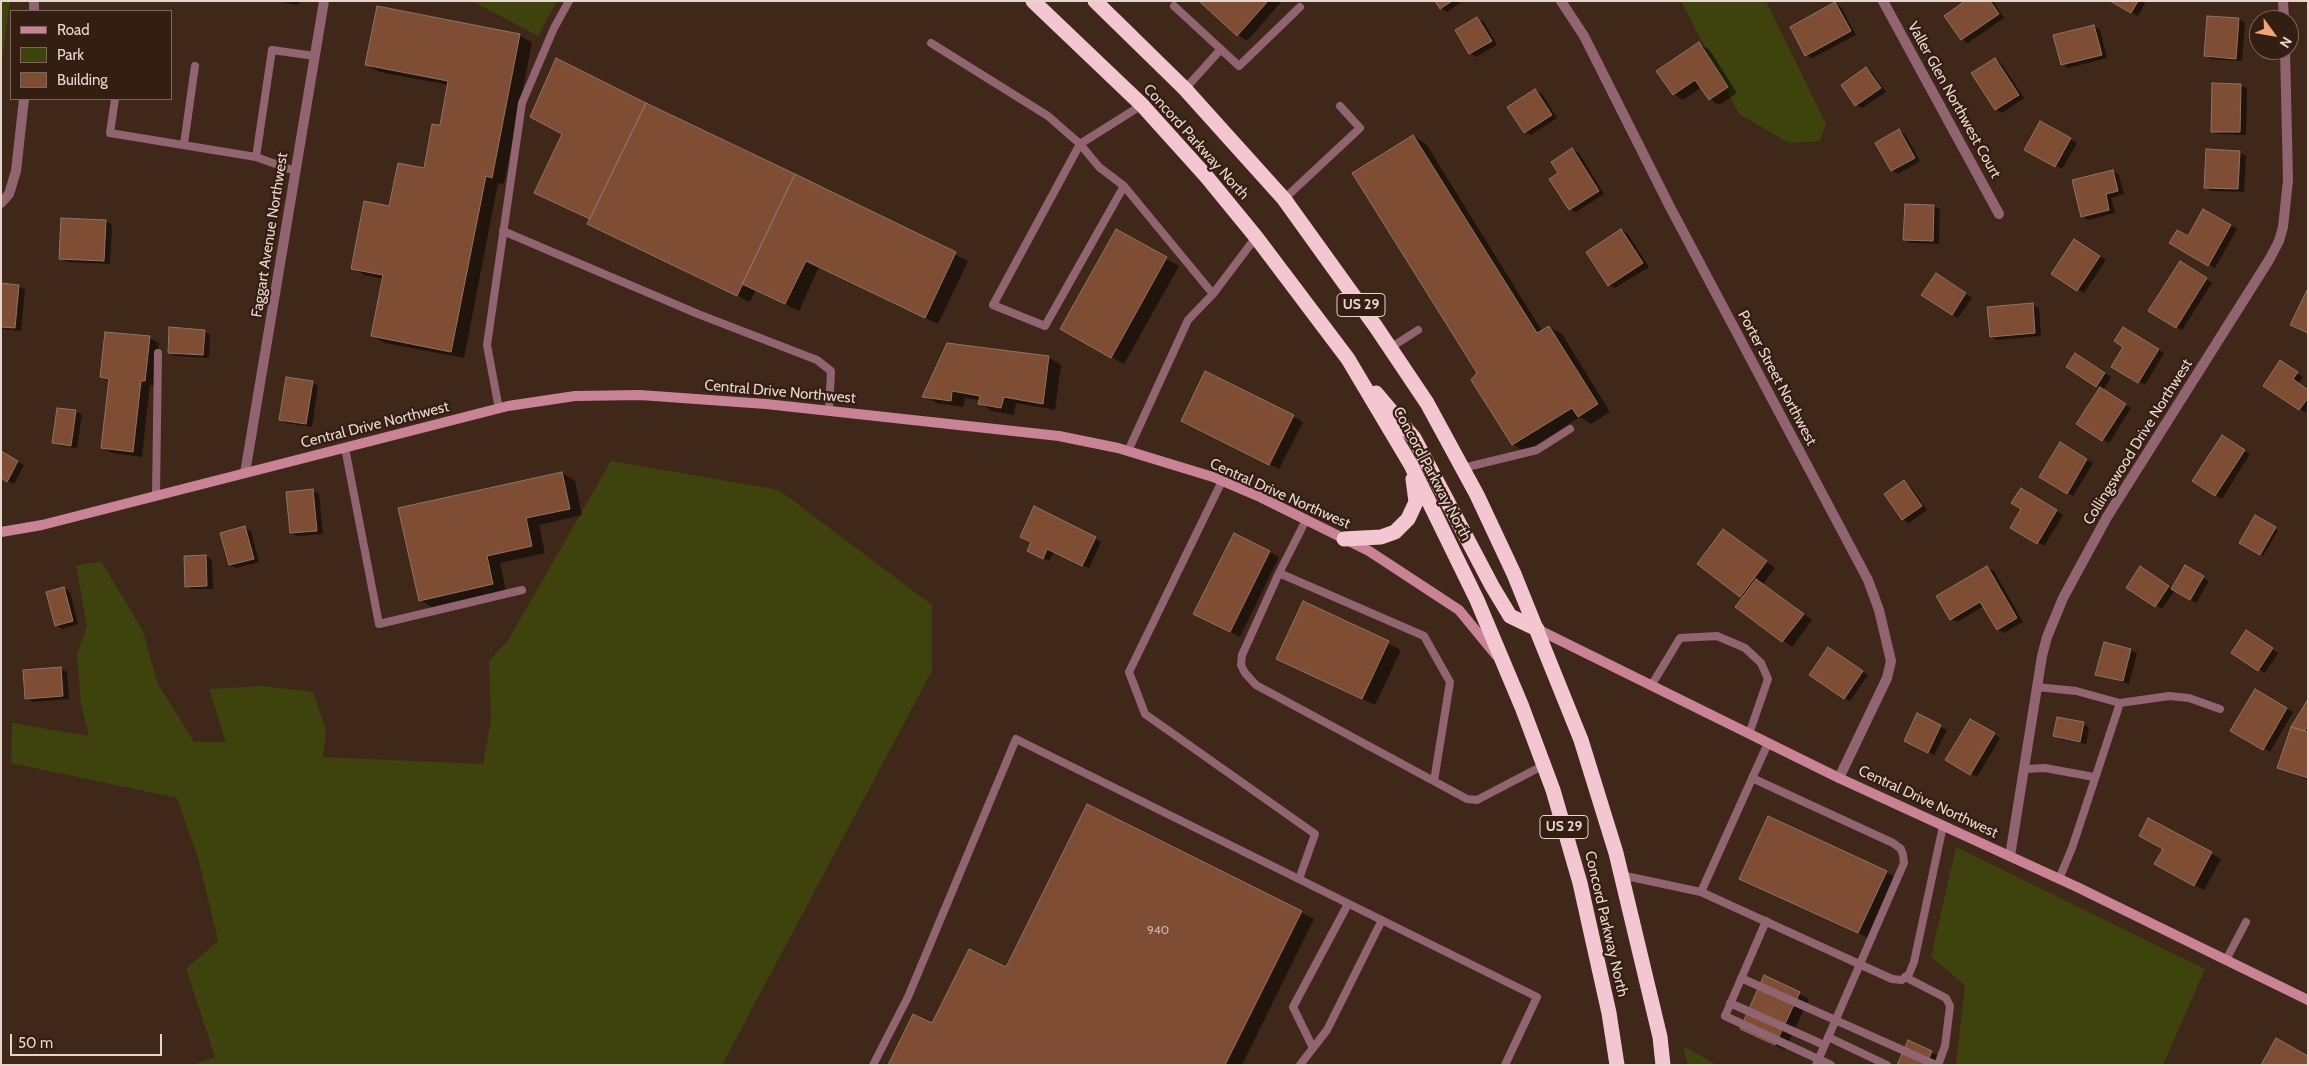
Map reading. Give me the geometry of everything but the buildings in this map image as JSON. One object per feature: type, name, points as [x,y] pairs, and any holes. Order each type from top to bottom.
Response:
[{"type":"highway","name":"Concord Parkway North","points":[[1033,1],[1142,105],[1206,176],[1348,359],[1410,466],[1467,579],[1544,765],[1580,883],[1609,1013],[1616,1065]]},
{"type":"highway","name":"Concord Parkway North","points":[[1095,1],[1185,89],[1284,199],[1427,403],[1463,468],[1510,565],[1580,740],[1621,875],[1660,1037],[1663,1065]]},
{"type":"highway","points":[[1348,359],[1414,438],[1492,586],[1510,616],[1536,629]]},
{"type":"highway","points":[[1344,539],[1381,537],[1395,532],[1402,526],[1408,519],[1416,502],[1410,466]]},
{"type":"street","name":"Faggart Avenue Northwest","points":[[245,473],[324,1]]},
{"type":"street","name":"Porter Street Northwest","points":[[1561,1],[1584,36],[1670,207],[1868,580],[1879,610],[1891,661],[1887,678],[1839,778]]},
{"type":"street","name":"Valler Glen Northwest Court","points":[[1883,1],[1999,214]]},
{"type":"street","name":"Collingswood Drive Northwest","points":[[2010,856],[2037,687],[2047,637],[2063,598],[2094,541],[2279,241],[2283,227],[2288,180],[2285,60]]},
{"type":"street","points":[[1,204],[9,194],[16,171],[24,100]]},
{"type":"street","name":"Central Drive Northwest","points":[[1,532],[42,525],[499,409],[575,396],[640,395],[829,411],[1059,436],[1128,451],[1222,481],[1369,551],[1459,610],[1504,665]]},
{"type":"street","name":"Central Drive Northwest","points":[[1536,629],[1839,778],[2059,879],[2308,1000]]},
{"type":"lane","points":[[499,409],[487,345],[522,104],[554,28],[568,1]]},
{"type":"lane","points":[[1174,6],[1239,66],[1300,7]]},
{"type":"lane","points":[[930,43],[1048,116],[1080,144],[1099,167],[1124,186],[1213,294]]},
{"type":"lane","points":[[1185,89],[1221,49]]},
{"type":"lane","points":[[256,157],[272,50],[315,56]]},
{"type":"lane","points":[[184,144],[195,66]]},
{"type":"lane","points":[[114,100],[110,132],[256,157],[295,171]]},
{"type":"lane","points":[[1124,186],[1045,326],[993,305],[1080,144],[1142,105]]},
{"type":"lane","points":[[1284,199],[1360,128],[1340,106]]},
{"type":"lane","points":[[503,231],[698,314],[817,360],[831,372],[829,411]]},
{"type":"lane","points":[[1128,451],[1188,320],[1213,294],[1256,238]]},
{"type":"lane","points":[[1390,348],[1418,330]]},
{"type":"lane","points":[[156,495],[158,353]]},
{"type":"lane","points":[[1463,468],[1537,450],[1570,430]]},
{"type":"lane","points":[[345,448],[379,624],[522,590]]},
{"type":"lane","points":[[1222,481],[1129,672],[1145,714],[1315,834],[1299,879]]},
{"type":"lane","points":[[1306,520],[1279,573],[1242,655],[1241,665],[1245,673],[1256,685],[1467,799],[1477,800],[1544,765]]},
{"type":"lane","points":[[1279,573],[1424,636],[1450,682],[1434,781]]},
{"type":"lane","points":[[1651,686],[1680,638],[1717,636],[1745,648],[1761,664],[1768,679],[1749,734]]},
{"type":"lane","points":[[2037,687],[2076,691],[2120,703],[2169,696],[2189,698],[2220,708]]},
{"type":"lane","points":[[2059,879],[2072,848],[2120,703]]},
{"type":"lane","points":[[874,1065],[908,997],[1016,738],[1537,997],[1505,1065]]},
{"type":"lane","points":[[1701,892],[1768,743]]},
{"type":"lane","points":[[2024,769],[2045,768],[2094,777]]},
{"type":"lane","points":[[1752,778],[1893,843],[1900,849],[1904,863],[1817,1062]]},
{"type":"lane","points":[[1621,875],[1701,892],[1892,979],[1902,980],[1909,974],[1914,962],[1943,826]]},
{"type":"lane","points":[[1313,1048],[1294,1007],[1348,904]]},
{"type":"lane","points":[[1300,1065],[1327,1030],[1382,920]]},
{"type":"lane","points":[[1766,921],[1725,1016],[1817,1062],[1831,1065]]},
{"type":"lane","points":[[2226,960],[2246,922]]},
{"type":"lane","points":[[1741,978],[1937,1065],[1945,1046],[1950,1006],[1946,998],[1905,977]]},
{"type":"lane","points":[[1730,1003],[1887,1065]]},
{"type":"green space","points":[[1,1],[10,1],[1,69]]},
{"type":"green space","points":[[472,1],[557,1],[538,36]]},
{"type":"green space","points":[[1681,1],[1766,1],[1826,124],[1820,141],[1789,143],[1739,114]]},
{"type":"green space","points":[[611,461],[779,490],[932,605],[932,671],[722,1065],[192,1065],[215,1057],[186,969],[218,941],[199,861],[177,798],[11,763],[12,723],[89,736],[81,705],[77,655],[87,626],[76,566],[101,561],[143,631],[157,682],[194,742],[226,742],[209,689],[263,686],[313,692],[326,731],[323,757],[483,764],[491,719],[489,661],[508,640]]},
{"type":"green space","points":[[1956,847],[2205,969],[2163,1065],[1956,1065],[1965,985],[1931,957]]},
{"type":"green space","points":[[1683,1046],[1717,1065],[1688,1065]]}]
